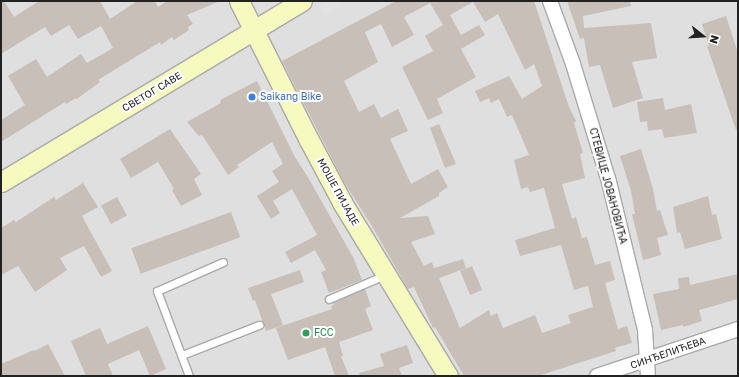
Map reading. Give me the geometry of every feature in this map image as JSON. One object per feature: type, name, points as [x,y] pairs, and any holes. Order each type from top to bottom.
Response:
[{"type":"main road","name":"МОШЕ ПИЈАДЕ","points":[[239,1],[309,140],[344,204],[448,376]]},
{"type":"main road","name":"СВЕТОГ САВЕ","points":[[1,182],[302,1]]},
{"type":"street","name":"СТЕВИЦЕ ЈОВАНОВИЋА","points":[[550,1],[572,64],[609,182],[646,330],[648,376]]},
{"type":"street","name":"СИНЂЕЛИЋЕВА","points":[[597,376],[738,329]]},
{"type":"lane","points":[[189,376],[157,291],[222,262]]},
{"type":"lane","points":[[329,298],[386,275]]},
{"type":"lane","points":[[182,355],[259,325]]},
{"type":"shaded area","points":[[1,1],[738,1],[738,376],[1,376]]},
{"type":"shaded area","points":[[327,1],[348,1],[324,15],[319,6]]},
{"type":"building","points":[[1,1],[4,1],[14,17],[39,1],[100,1],[110,19],[137,1],[155,1],[158,7],[167,1],[220,1],[187,15],[193,24],[188,27],[189,30],[174,40],[172,37],[161,45],[160,42],[98,80],[100,82],[77,99],[76,98],[66,104],[65,102],[1,142],[1,120],[25,105],[8,76],[36,59],[47,77],[81,54],[87,63],[113,48],[101,26],[78,39],[69,25],[51,36],[45,27],[1,54]]},
{"type":"building","points":[[396,1],[534,1],[569,107],[576,121],[574,123],[583,153],[580,154],[585,178],[562,184],[572,219],[576,217],[582,238],[587,237],[595,265],[610,261],[615,280],[605,283],[618,329],[627,326],[632,343],[615,348],[616,351],[538,376],[464,376],[435,327],[433,328],[414,287],[408,289],[372,226],[344,182],[282,61]],"holes":[[[473,2],[485,22],[498,14],[525,70],[534,64],[542,86],[522,99],[509,76],[475,91],[480,102],[489,98],[491,103],[499,99],[507,117],[512,115],[529,155],[514,160],[521,189],[528,187],[530,192],[544,188],[555,228],[515,240],[520,256],[561,245],[574,290],[588,286],[593,307],[568,315],[571,323],[542,333],[535,315],[503,328],[497,313],[491,316],[489,310],[460,328],[439,278],[466,268],[463,259],[434,268],[432,262],[424,266],[411,242],[435,234],[428,216],[400,218],[439,196],[439,193],[448,187],[438,169],[411,184],[390,139],[408,131],[398,109],[381,118],[374,104],[359,112],[344,81],[378,62],[365,32],[381,24],[392,47],[414,35],[404,17],[430,3],[443,25],[425,36],[433,51],[402,67],[428,120],[443,113],[437,99],[476,77],[461,49],[485,35],[479,25],[461,35],[450,15]]]},
{"type":"building","points":[[567,1],[630,1],[631,6],[583,16],[584,28],[651,23],[657,58],[632,62],[643,98],[613,108],[600,65],[589,67],[584,38],[580,39]]},
{"type":"building","points":[[726,16],[738,53],[738,129],[736,130],[707,46],[709,46],[702,24]]},
{"type":"building","points":[[257,81],[295,157],[354,259],[362,280],[329,293],[321,272],[326,270],[315,250],[291,263],[285,252],[317,235],[292,189],[273,201],[280,213],[271,219],[257,196],[279,182],[272,171],[283,164],[272,142],[237,165],[239,167],[228,175],[202,135],[199,136],[187,122],[221,103],[220,100]]},
{"type":"building","points":[[663,98],[665,110],[691,104],[697,133],[664,138],[662,129],[648,131],[647,121],[640,122],[637,102]]},
{"type":"building","points":[[439,124],[456,164],[445,168],[430,128]]},
{"type":"building","points":[[170,129],[201,174],[194,179],[202,195],[181,206],[172,190],[174,189],[158,162],[131,178],[120,159]]},
{"type":"building","points":[[641,149],[653,189],[657,211],[660,210],[668,235],[657,238],[661,255],[643,260],[632,214],[635,214],[631,191],[620,156]]},
{"type":"building","points":[[83,183],[98,207],[82,216],[112,271],[101,277],[84,246],[60,258],[67,270],[35,292],[18,266],[1,275],[1,228],[14,220],[16,222],[54,197],[56,200]]},
{"type":"building","points":[[708,196],[712,215],[716,214],[722,239],[685,249],[680,232],[677,233],[673,207]]},
{"type":"building","points":[[117,197],[127,216],[111,224],[101,205]]},
{"type":"building","points":[[231,212],[240,237],[141,274],[131,248]]},
{"type":"building","points":[[472,266],[482,290],[470,295],[460,271]]},
{"type":"building","points":[[300,270],[304,282],[271,294],[283,325],[266,331],[255,300],[253,301],[248,288]]},
{"type":"building","points":[[738,274],[738,299],[699,310],[702,321],[683,327],[683,325],[661,330],[653,294],[679,289],[678,278],[689,277],[690,285]]},
{"type":"building","points":[[365,289],[371,306],[365,309],[373,330],[339,342],[343,356],[341,356],[349,376],[335,376],[325,347],[288,360],[276,328],[332,309],[331,306],[334,305],[333,303]]},
{"type":"building","points":[[148,326],[166,369],[150,376],[139,350],[108,364],[113,376],[86,376],[71,341],[100,328],[107,344]]},
{"type":"building","points":[[48,344],[65,376],[1,376],[1,364],[34,350],[35,351]]},
{"type":"building","points":[[407,345],[413,363],[399,368],[402,376],[360,376],[359,373],[384,366],[380,354]]},
{"type":"place","name":"Saikang Bike","points":[[252,97]]},
{"type":"place","name":"FCC","points":[[306,333]]}]
